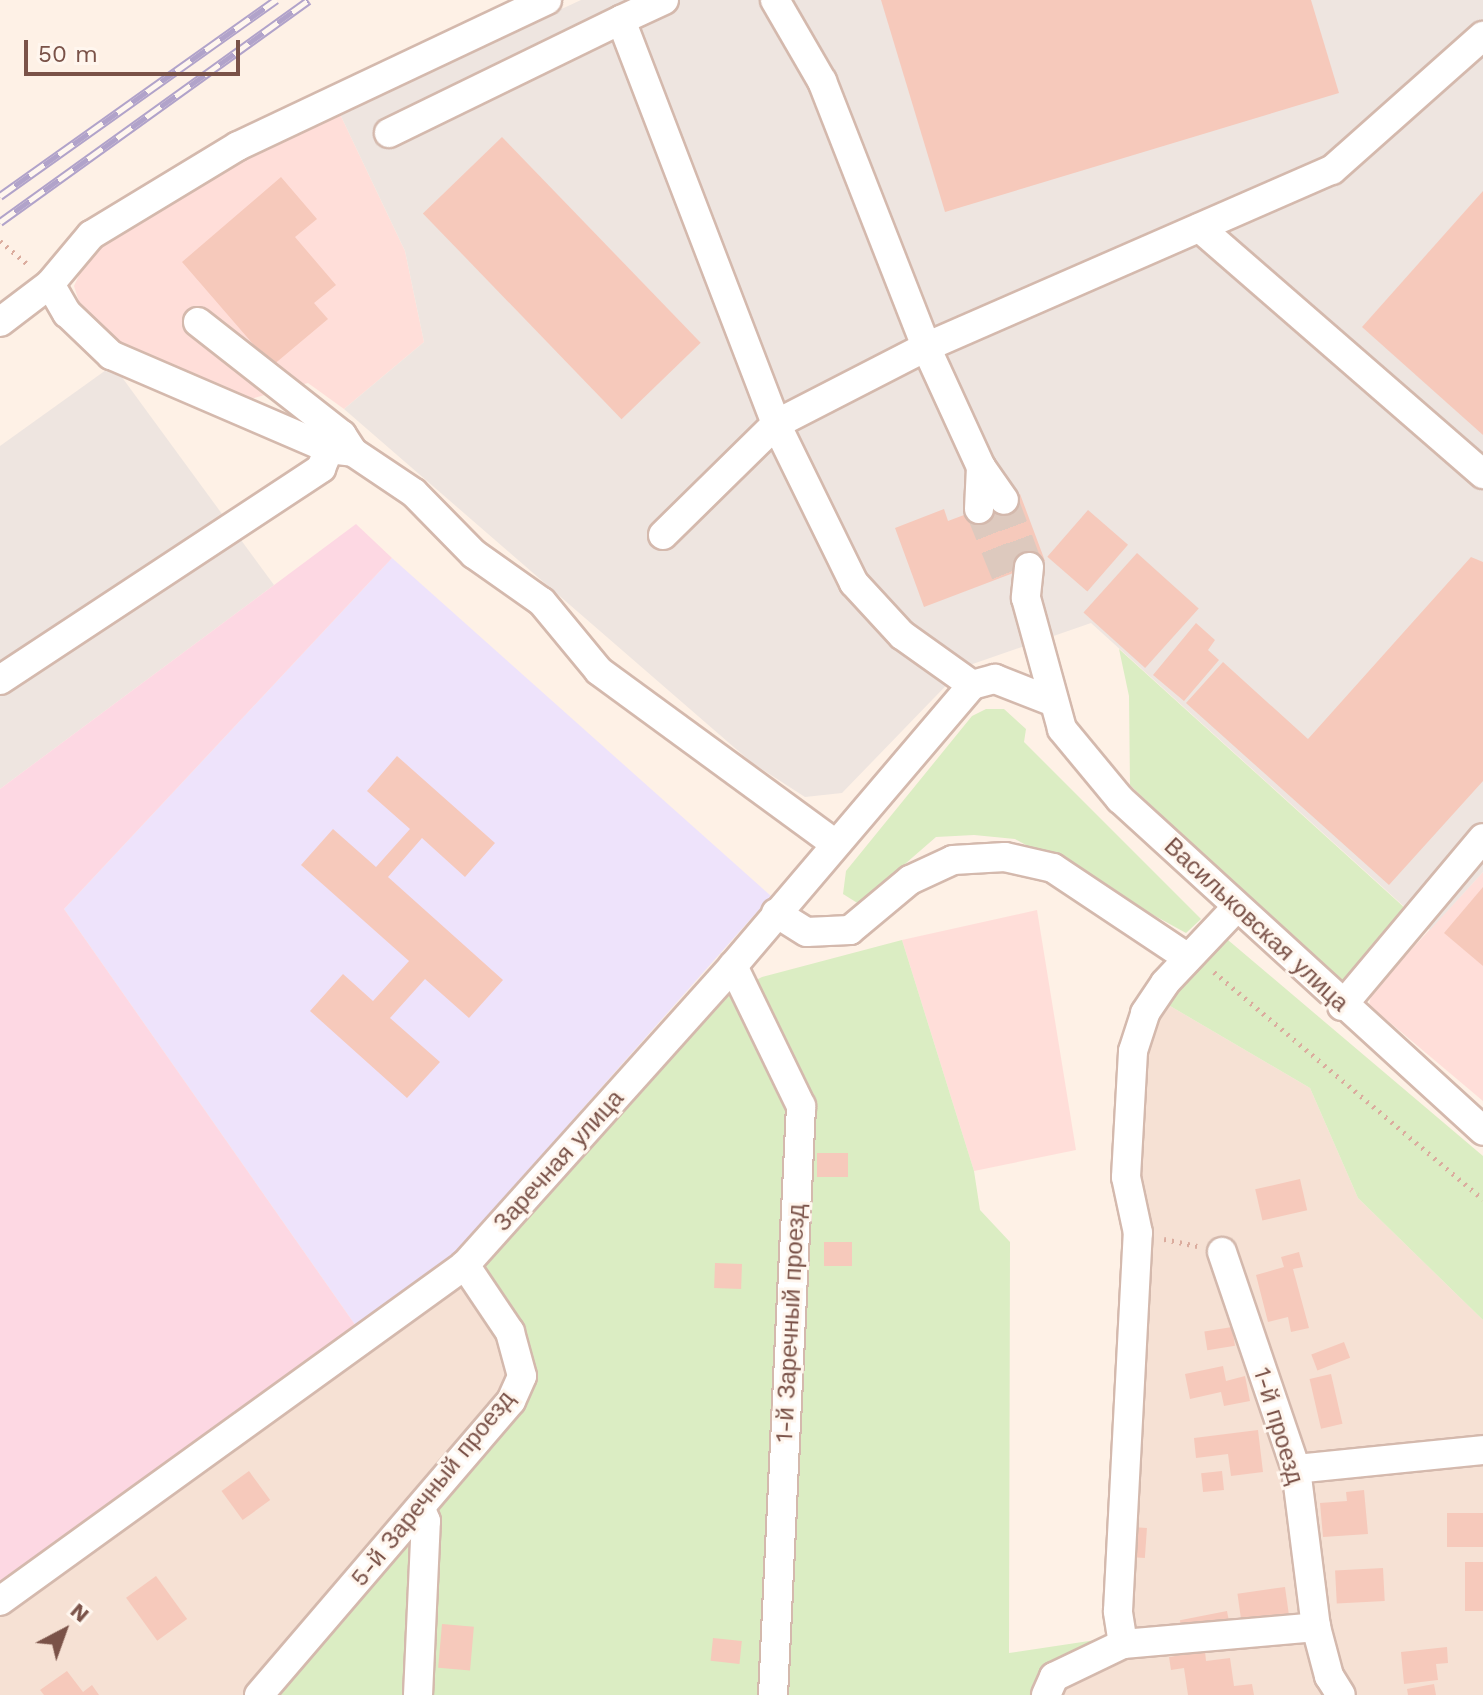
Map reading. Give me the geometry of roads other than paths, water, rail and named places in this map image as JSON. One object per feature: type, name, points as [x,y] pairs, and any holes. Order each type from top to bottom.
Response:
[{"type":"street","points":[[0,322],[50,284],[91,235],[238,146],[547,0]]},
{"type":"street","points":[[389,133],[664,0]]},
{"type":"street","points":[[775,0],[822,81],[926,347],[981,467],[992,505]]},
{"type":"street","points":[[621,20],[776,424],[854,583],[902,635],[972,685],[995,679],[1051,701]]},
{"type":"street","points":[[663,535],[776,424],[926,347],[1332,170],[1483,36]]},
{"type":"street","points":[[1200,228],[1483,474]]},
{"type":"street","points":[[50,284],[67,313],[111,355],[341,450],[414,493],[474,554],[542,602],[599,671],[834,843]]},
{"type":"street","points":[[0,680],[321,468],[341,450],[342,435],[198,322]]},
{"type":"street","name":"Васильковская улица","points":[[1017,572],[1051,701],[1062,729],[1120,799],[1342,1006],[1483,1131]]},
{"type":"street","name":"Заречная улица","points":[[0,1601],[465,1265],[733,966],[834,843],[972,685]]},
{"type":"street","points":[[1342,1006],[1483,838]]},
{"type":"street","points":[[776,913],[807,932],[850,930],[910,880],[953,860],[1005,857],[1053,868],[1188,958]]},
{"type":"street","points":[[1123,1644],[1118,1611],[1138,1233],[1126,1177],[1133,1051],[1145,1013],[1188,958],[1236,908]]},
{"type":"street","name":"1-й Заречный проезд","points":[[733,966],[801,1106],[773,1695]]},
{"type":"street","name":"1-й проезд","points":[[1222,1252],[1296,1469],[1316,1627],[1329,1676],[1341,1695]]},
{"type":"street","name":"5-й Заречный проезд","points":[[259,1695],[511,1401],[522,1376],[510,1332],[465,1265]]},
{"type":"street","points":[[1296,1469],[1483,1450]]},
{"type":"street","points":[[418,1695],[426,1521],[421,1509]]},
{"type":"street","points":[[1046,1695],[1054,1677],[1123,1644],[1316,1627]]},
{"type":"tunnel","points":[[1004,500],[1029,567]]},
{"type":"tunnel","points":[[979,509],[1006,576]]},
{"type":"railway","points":[[0,196],[276,0]]},
{"type":"railway","points":[[0,222],[309,0]]}]
